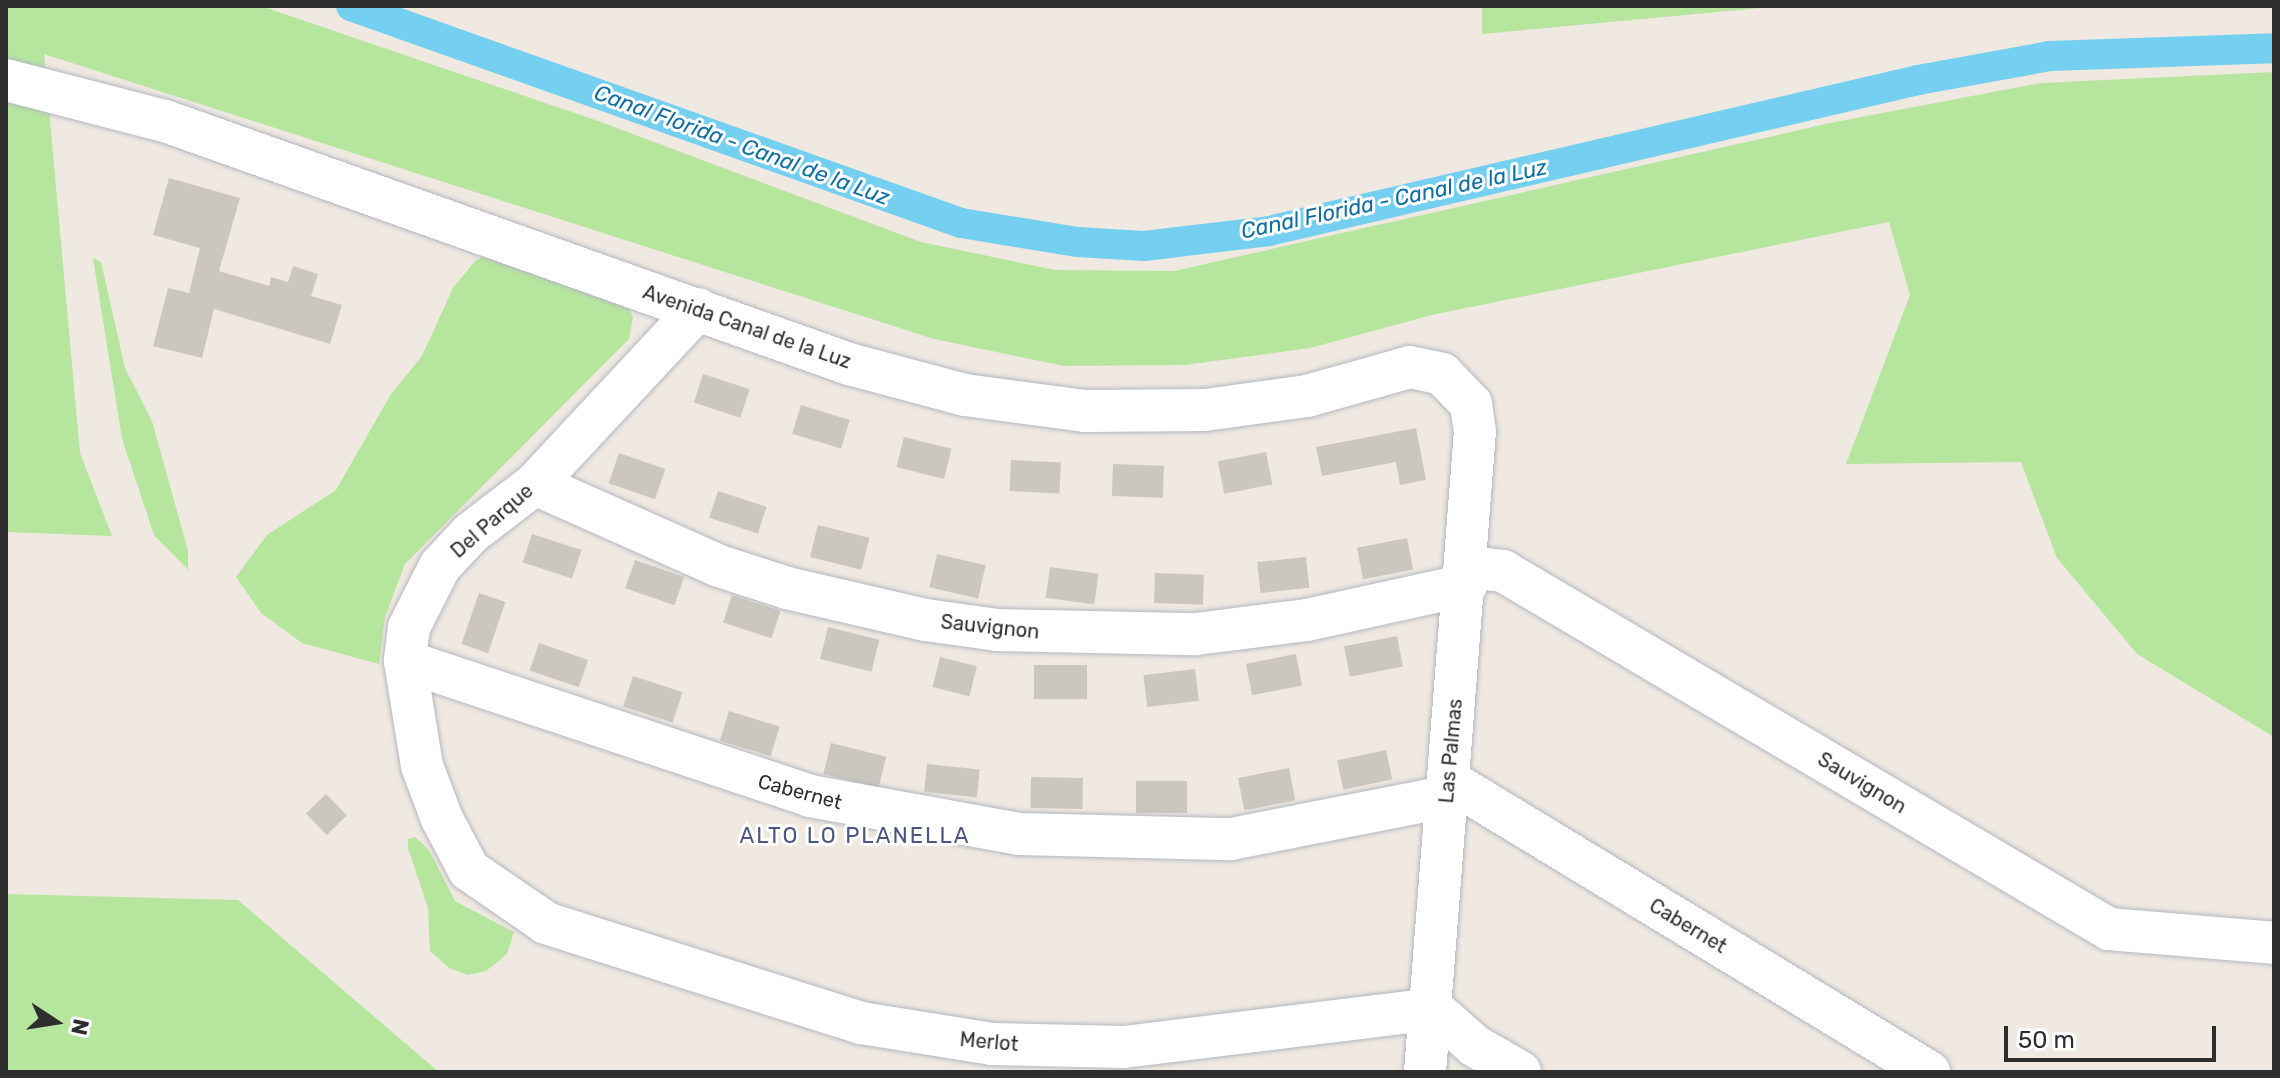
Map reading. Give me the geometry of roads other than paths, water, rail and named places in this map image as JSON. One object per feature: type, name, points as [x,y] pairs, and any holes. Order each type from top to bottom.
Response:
[{"type":"street","name":"Avenida Canal de la Luz","points":[[6,80],[165,121],[907,382],[965,395],[1085,411],[1256,405],[1357,385],[1410,367],[1428,370],[1459,388],[1471,404],[1475,431]]},
{"type":"street","name":"Del Parque","points":[[469,870],[442,819],[422,766],[405,661],[409,627],[440,566],[471,533],[535,484],[698,309]]},
{"type":"street","name":"Las Palmas","points":[[1425,1072],[1433,1009],[1447,788],[1467,576],[1475,431]]},
{"type":"street","name":"Sauvignon","points":[[535,484],[719,566],[787,588],[926,620],[997,630],[1196,634],[1307,620],[1467,576],[1503,571],[2109,929],[2274,943]]},
{"type":"street","name":"Cabernet","points":[[405,661],[797,792],[879,812],[1005,832],[1090,839],[1231,839],[1447,788],[1929,1072]]},
{"type":"street","name":"Merlot","points":[[469,870],[546,923],[797,1007],[926,1036],[1058,1048],[1124,1047],[1433,1009]]},
{"type":"street","points":[[1433,1009],[1475,1046],[1520,1072]]},
{"type":"waterway","name":"Canal Florida - Canal de la Luz","points":[[351,6],[961,223],[1077,242],[1144,246],[1269,231],[1918,80],[2050,56],[2274,48]]},
{"type":"district","name":"ALTO LO PLANELLA","points":[[855,836]]}]
